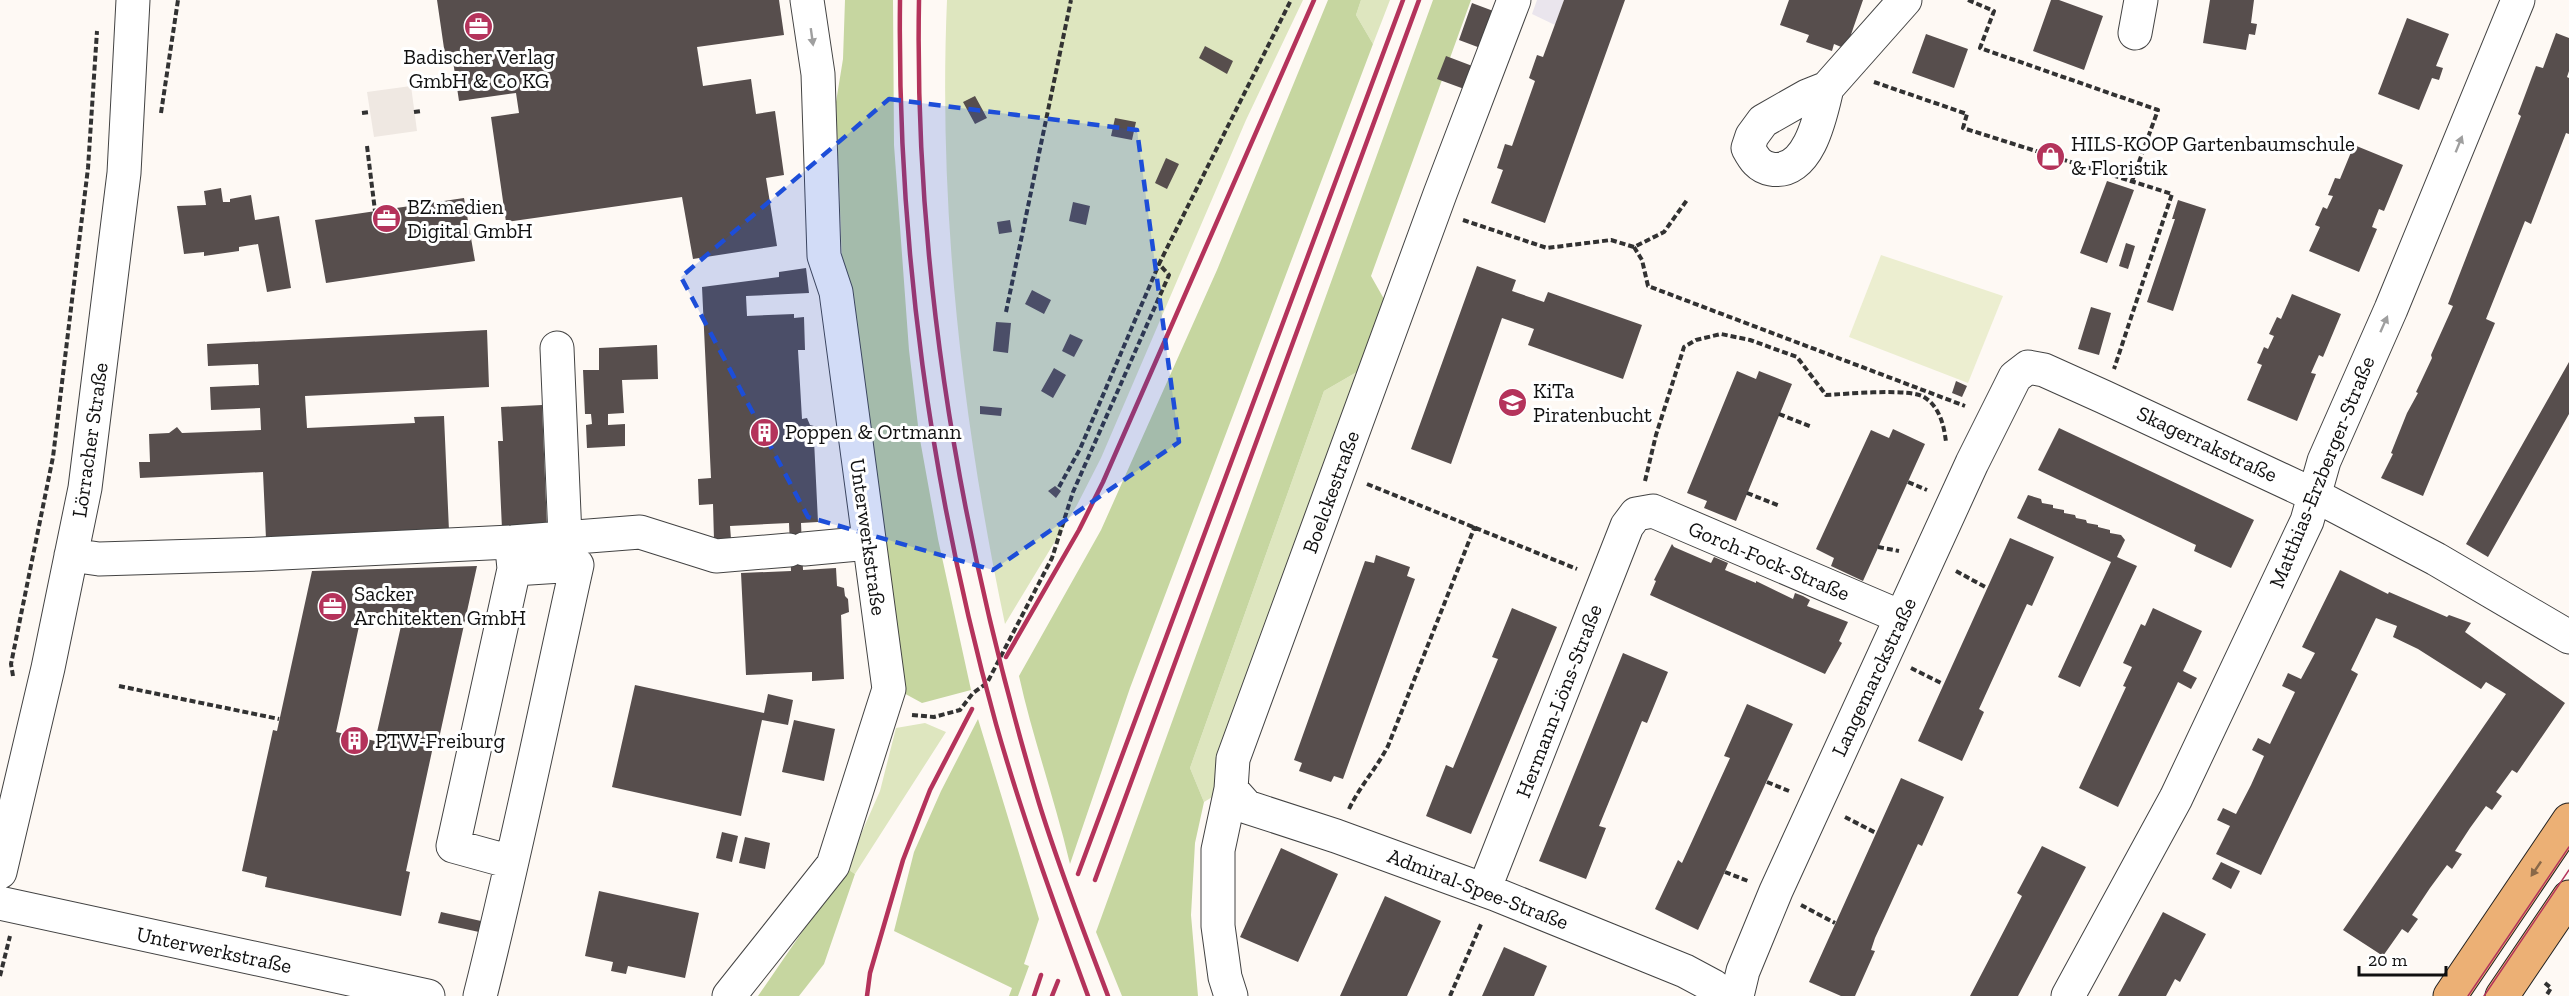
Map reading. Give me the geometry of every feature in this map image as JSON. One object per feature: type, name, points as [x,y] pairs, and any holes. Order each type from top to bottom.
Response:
[{"type":"main road","points":[[2450,996],[2569,820]]},
{"type":"main road","points":[[2502,996],[2569,897]]},
{"type":"street","name":"Lörracher Straße","points":[[0,872],[48,668],[85,488],[124,173],[133,0]]},
{"type":"street","name":"Unterwerkstraße","points":[[729,996],[833,865],[889,689],[836,292],[824,256],[818,74],[807,0]]},
{"type":"street","name":"Boelckestraße","points":[[1231,996],[1225,977],[1218,926],[1218,850],[1231,789],[1233,759],[1437,201],[1514,0]]},
{"type":"street","points":[[1835,79],[1905,0]]},
{"type":"street","points":[[2135,33],[2141,0]]},
{"type":"street","name":"Matthias-Erzberger-Straße","points":[[2068,996],[2176,798],[2307,521],[2324,461],[2395,298],[2518,0]]},
{"type":"street","points":[[557,348],[565,537]]},
{"type":"street","name":"Skagerrakstraße","points":[[2028,367],[2044,370],[2104,396],[2314,495],[2436,559],[2569,637]]},
{"type":"street","name":"Langemarckstraße","points":[[1737,996],[1743,971],[1776,891],[1901,616],[1994,416],[2015,377],[2028,367]]},
{"type":"street","name":"Gorch-Fock-Straße","points":[[1636,514],[1653,511],[1901,616]]},
{"type":"street","name":"Hermann-Löns-Straße","points":[[1490,892],[1627,526],[1636,514]]},
{"type":"street","points":[[513,555],[565,537],[640,532],[716,556],[869,543]]},
{"type":"street","points":[[71,555],[99,559],[513,555],[577,565],[496,936],[480,996]]},
{"type":"street","points":[[511,861],[453,846],[513,555]]},
{"type":"street","name":"Admiral-Spee-Straße","points":[[1231,789],[1247,807],[1336,836],[1490,892],[1685,971],[1713,986],[1725,996]]},
{"type":"street","name":"Unterwerkstraße","points":[[0,903],[375,991],[428,996]]},
{"type":"path","points":[[160,117],[178,0]]},
{"type":"path","points":[[1006,312],[1071,0]]},
{"type":"path","points":[[1059,488],[1080,448],[1159,264],[1291,0]]},
{"type":"path","points":[[1968,0],[1994,10],[1980,48],[2158,110],[2132,181]]},
{"type":"path","points":[[15,687],[11,664],[53,457],[88,168],[98,22]]},
{"type":"path","points":[[1835,79],[1967,114],[1963,128],[2172,194],[2113,373]]},
{"type":"path","points":[[414,112],[421,111]]},
{"type":"path","points":[[362,113],[370,112]]},
{"type":"path","points":[[367,146],[375,211]]},
{"type":"path","points":[[1634,247],[1664,232],[1687,200]]},
{"type":"path","points":[[1437,201],[1547,248],[1611,240],[1634,247],[1642,260],[1648,286],[1994,416]]},
{"type":"path","points":[[943,714],[960,710],[973,693],[987,683],[1052,558],[1073,492],[1169,275],[1159,264]]},
{"type":"path","points":[[1636,514],[1656,435],[1684,347],[1696,340],[1721,334],[1750,340],[1797,357],[1826,395],[1908,393],[1923,396],[1935,406],[1944,425],[1948,451]]},
{"type":"path","points":[[1779,414],[1812,427]]},
{"type":"path","points":[[1338,472],[1476,526],[1606,581]]},
{"type":"path","points":[[1747,493],[1780,506]]},
{"type":"path","points":[[1336,836],[1359,787],[1376,768],[1388,746],[1476,526]]},
{"type":"path","points":[[119,686],[279,719]]},
{"type":"path","points":[[1450,996],[1490,892]]},
{"type":"highlighted area","points":[[889,99],[1137,130],[1179,442],[993,570],[808,517],[681,277]]},
{"type":"shaded area","points":[[1537,0],[1564,0],[1555,25],[1532,14]]},
{"type":"shaded area","points":[[411,86],[417,131],[374,137],[367,92]]},
{"type":"green space","points":[[845,0],[893,0],[894,145],[909,350],[919,434],[938,539],[971,690],[922,703],[900,691],[843,289],[836,102],[843,59]]},
{"type":"green space","points":[[947,0],[1303,0],[1246,120],[1101,458],[1077,505],[1005,624],[977,470],[956,314],[946,157]]},
{"type":"green space","points":[[1328,0],[1361,0],[1356,15],[1373,44],[1130,688],[1070,864],[1019,676],[1101,530],[1217,270]]},
{"type":"green space","points":[[1361,0],[1390,0],[1373,44],[1356,15]]},
{"type":"green space","points":[[1433,0],[1471,0],[1371,276],[1384,299],[1362,369],[1324,391],[1190,768],[1204,802],[1195,843],[1191,915],[1198,996],[1122,996],[1096,932]]},
{"type":"green space","points":[[1881,255],[2003,296],[1968,383],[1849,337]]},
{"type":"green space","points":[[1362,369],[1214,796],[1204,802],[1190,768],[1324,391]]},
{"type":"green space","points":[[978,719],[1039,919],[1024,964],[1029,966],[1018,996],[1009,996],[1012,988],[894,931],[914,852],[941,791]]},
{"type":"green space","points":[[925,723],[946,732],[855,874],[846,868],[880,791],[896,728]]},
{"type":"green space","points":[[846,868],[855,874],[824,964],[799,996],[758,996]]},
{"type":"building","points":[[437,0],[779,0],[784,35],[697,47],[703,86],[751,79],[756,114],[775,111],[784,175],[766,178],[777,246],[693,259],[682,197],[506,222],[491,117],[519,113],[516,93],[459,101],[453,61],[446,62]]},
{"type":"building","points":[[1564,0],[1625,0],[1545,223],[1491,203],[1503,170],[1497,168],[1505,144],[1512,146],[1535,81],[1529,78],[1537,55],[1543,57]]},
{"type":"building","points":[[1789,0],[1863,0],[1846,49],[1834,44],[1832,51],[1806,42],[1809,35],[1780,25]]},
{"type":"building","points":[[2051,0],[2059,0],[2103,16],[2084,70],[2033,51]]},
{"type":"building","points":[[2210,0],[2254,0],[2251,23],[2257,24],[2255,35],[2249,34],[2246,50],[2203,43]]},
{"type":"building","points":[[1472,3],[1496,12],[1483,49],[1459,40]]},
{"type":"building","points":[[2407,18],[2449,34],[2436,66],[2443,68],[2439,80],[2432,78],[2419,110],[2378,94]]},
{"type":"building","points":[[2556,33],[2569,38],[2567,77],[2569,78],[2569,134],[2566,133],[2531,224],[2525,221],[2486,319],[2495,323],[2423,496],[2381,478],[2393,454],[2391,453],[2407,413],[2418,393],[2416,392],[2453,306],[2448,304],[2521,116],[2518,114],[2536,66],[2543,68]]},
{"type":"building","points":[[1926,34],[1968,49],[1954,88],[1912,73]]},
{"type":"building","points":[[1205,46],[1233,61],[1227,74],[1199,58]]},
{"type":"building","points":[[1446,56],[1475,67],[1467,90],[1437,79]]},
{"type":"building","points":[[975,96],[987,118],[975,124],[963,102]]},
{"type":"building","points":[[1115,118],[1136,122],[1132,140],[1111,136]]},
{"type":"building","points":[[2354,145],[2403,165],[2384,211],[2379,209],[2372,227],[2377,229],[2359,272],[2309,251],[2320,227],[2315,225],[2323,207],[2327,209],[2333,196],[2328,195],[2335,178],[2340,179]]},
{"type":"building","points":[[1166,158],[1179,164],[1167,189],[1155,183]]},
{"type":"building","points":[[2107,181],[2134,190],[2107,263],[2080,253]]},
{"type":"building","points":[[221,188],[223,202],[251,195],[255,220],[279,216],[291,288],[267,292],[258,244],[239,247],[239,251],[204,256],[204,252],[184,254],[177,206],[206,205],[204,191]]},
{"type":"building","points":[[464,198],[475,261],[326,283],[315,220]]},
{"type":"building","points":[[2178,200],[2206,209],[2173,311],[2147,302],[2175,219],[2172,219]]},
{"type":"building","points":[[1073,202],[1090,206],[1086,225],[1069,221]]},
{"type":"building","points":[[1010,220],[1012,232],[999,234],[997,222]]},
{"type":"building","points":[[2126,243],[2135,246],[2128,269],[2119,266]]},
{"type":"building","points":[[1477,266],[1516,280],[1512,291],[1544,302],[1548,292],[1642,325],[1623,379],[1528,345],[1534,329],[1502,318],[1451,464],[1411,449]]},
{"type":"building","name":"Poppen & Ortmann","points":[[806,268],[809,293],[746,296],[747,316],[794,314],[794,318],[804,317],[805,350],[798,350],[802,419],[807,418],[810,425],[818,427],[819,437],[814,440],[818,522],[801,523],[803,570],[836,568],[837,586],[844,588],[849,612],[841,615],[844,679],[812,681],[812,672],[746,675],[741,573],[791,571],[789,523],[730,526],[731,539],[714,540],[713,504],[699,505],[698,479],[711,478],[702,287],[779,277],[779,272]]},
{"type":"building","points":[[1032,290],[1051,300],[1044,314],[1025,304]]},
{"type":"building","points":[[2292,294],[2341,314],[2323,357],[2319,355],[2311,373],[2316,374],[2297,421],[2247,400],[2262,365],[2257,363],[2264,347],[2268,349],[2274,336],[2269,334],[2277,317],[2281,319]]},
{"type":"building","points":[[2091,307],[2111,313],[2099,355],[2078,349]]},
{"type":"building","points":[[996,322],[1011,323],[1008,353],[993,351]]},
{"type":"building","points":[[487,330],[489,387],[305,396],[307,428],[415,423],[414,417],[444,416],[449,531],[266,539],[263,472],[140,478],[139,462],[150,462],[149,434],[169,433],[177,427],[182,433],[261,430],[260,408],[211,410],[210,387],[259,385],[258,364],[208,366],[207,344]]},
{"type":"building","points":[[1070,334],[1083,340],[1074,357],[1062,351]]},
{"type":"building","points":[[657,345],[658,379],[622,380],[624,413],[608,414],[608,425],[625,424],[625,446],[587,448],[586,425],[592,424],[591,414],[585,414],[583,370],[599,370],[599,348]]},
{"type":"building","points":[[2569,362],[2569,414],[2488,557],[2466,544]]},
{"type":"building","points":[[1054,368],[1066,375],[1053,398],[1041,391]]},
{"type":"building","points":[[1737,371],[1756,379],[1759,371],[1792,384],[1736,521],[1704,508],[1707,501],[1687,493]]},
{"type":"building","points":[[1956,381],[1967,386],[1962,397],[1952,393]]},
{"type":"building","points":[[542,405],[547,527],[502,529],[498,441],[503,441],[501,407]]},
{"type":"building","points":[[980,406],[1002,408],[1001,416],[980,414]]},
{"type":"building","points":[[2059,428],[2254,520],[2231,568],[2194,551],[2196,545],[2038,470]]},
{"type":"building","points":[[1893,429],[1925,444],[1863,581],[1831,566],[1834,558],[1816,549],[1871,430],[1889,438]]},
{"type":"building","points":[[1055,486],[1061,491],[1056,498],[1048,491]]},
{"type":"building","points":[[2028,495],[2041,499],[2042,503],[2053,505],[2053,508],[2064,510],[2064,513],[2086,520],[2087,523],[2110,530],[2110,533],[2121,535],[2125,540],[2117,557],[2137,566],[2080,687],[2058,677],[2111,562],[2017,518]]},
{"type":"building","points":[[2010,538],[2054,557],[2032,606],[2027,604],[1979,709],[1984,712],[1962,761],[1918,741]]},
{"type":"building","points":[[1672,544],[1674,547],[1711,563],[1714,557],[1728,563],[1725,570],[1756,583],[1756,581],[1793,599],[1795,593],[1803,596],[1810,600],[1807,606],[1848,622],[1839,641],[1842,643],[1825,674],[1650,595],[1656,581],[1654,580]]},
{"type":"building","points":[[1376,555],[1410,567],[1407,576],[1415,579],[1343,779],[1334,776],[1331,782],[1299,771],[1302,763],[1294,760],[1365,561],[1374,563]]},
{"type":"building","name":"PTW-Freiburg","points":[[477,566],[438,743],[434,742],[406,871],[410,872],[401,916],[265,887],[267,877],[242,871],[273,730],[277,731],[312,571]],"holes":[[[361,617],[401,626],[375,741],[336,732]]]},
{"type":"building","points":[[2340,570],[2388,594],[2389,592],[2447,617],[2449,615],[2471,623],[2465,632],[2565,703],[2517,773],[2512,770],[2496,792],[2502,796],[2492,810],[2486,806],[2470,828],[2455,851],[2462,854],[2452,869],[2447,865],[2430,888],[2412,915],[2418,919],[2408,933],[2402,929],[2383,956],[2343,930],[2506,694],[2486,682],[2481,689],[2418,649],[2393,637],[2397,626],[2376,618],[2351,670],[2358,674],[2261,875],[2216,854],[2230,826],[2217,820],[2223,808],[2236,814],[2251,785],[2264,756],[2252,750],[2258,738],[2270,744],[2295,692],[2282,686],[2288,673],[2301,679],[2315,653],[2302,647]]},
{"type":"building","points":[[1512,608],[1557,627],[1471,834],[1426,816],[1446,765],[1453,768],[1498,659],[1492,657]]},
{"type":"building","points":[[2153,608],[2202,631],[2183,671],[2197,678],[2191,689],[2178,682],[2118,807],[2079,788],[2126,687],[2123,686],[2132,667],[2123,663],[2141,624],[2145,626]]},
{"type":"building","points":[[1623,653],[1668,672],[1647,723],[1642,721],[1599,826],[1606,828],[1586,879],[1539,861]]},
{"type":"building","points":[[635,685],[764,713],[768,694],[793,700],[788,725],[762,720],[741,816],[612,787]]},
{"type":"building","points":[[1747,704],[1793,724],[1698,930],[1655,909],[1678,860],[1682,863],[1730,758],[1724,756]]},
{"type":"building","points":[[794,720],[835,729],[824,781],[782,772]]},
{"type":"building","points":[[1901,778],[1944,797],[1922,846],[1918,844],[1875,938],[1871,950],[1875,951],[1855,996],[1841,996],[1809,982]]},
{"type":"building","points":[[722,832],[738,836],[732,862],[716,858]]},
{"type":"building","points":[[745,837],[770,843],[765,869],[739,863]]},
{"type":"building","points":[[2042,846],[2086,867],[2018,996],[1970,996],[2022,896],[2017,893]]},
{"type":"building","points":[[1281,848],[1338,874],[1298,962],[1240,937]]},
{"type":"building","points":[[2221,862],[2240,871],[2231,889],[2212,879]]},
{"type":"building","points":[[599,891],[699,913],[685,978],[628,966],[626,974],[611,971],[613,962],[585,956]]},
{"type":"building","points":[[1385,896],[1441,921],[1407,996],[1340,996]]},
{"type":"building","points":[[441,912],[481,921],[479,932],[438,923]]},
{"type":"building","points":[[2163,912],[2206,934],[2180,982],[2175,979],[2166,996],[2118,996]]},
{"type":"building","points":[[1504,947],[1547,966],[1534,996],[1482,996]]},
{"type":"tram line","points":[[2468,996],[2569,847]]},
{"type":"tram line","points":[[2484,996],[2569,870]]},
{"type":"railway","points":[[900,0],[905,183],[912,274],[922,365],[936,456],[973,636],[996,724],[1039,861],[1088,996]]},
{"type":"railway","points":[[919,0],[920,102],[925,203],[934,305],[965,506],[1011,705],[1039,803],[1063,876],[1108,996]]},
{"type":"railway","points":[[1006,657],[1079,530],[1103,482],[1314,0]]},
{"type":"railway","points":[[1078,874],[1403,0]]},
{"type":"railway","points":[[1095,880],[1419,0]]},
{"type":"railway","points":[[867,996],[870,973],[903,860],[930,790],[972,709]]},
{"type":"railway","points":[[1034,996],[1041,975]]},
{"type":"railway","points":[[1052,996],[1058,981]]},
{"type":"place","name":"Badischer Verlag GmbH & Co KG","points":[[479,26]]},
{"type":"place","name":"HILS-KOOP Gartenbaumschule & Floristik","points":[[2050,156]]},
{"type":"place","name":"BZ.medien Digital GmbH","points":[[386,219]]},
{"type":"place","name":"KiTa Piratenbucht","points":[[1512,403]]},
{"type":"place","name":"Poppen & Ortmann","points":[[764,432]]},
{"type":"place","name":"Sacker Architekten GmbH","points":[[333,606]]},
{"type":"place","name":"PTW-Freiburg","points":[[354,741]]}]
